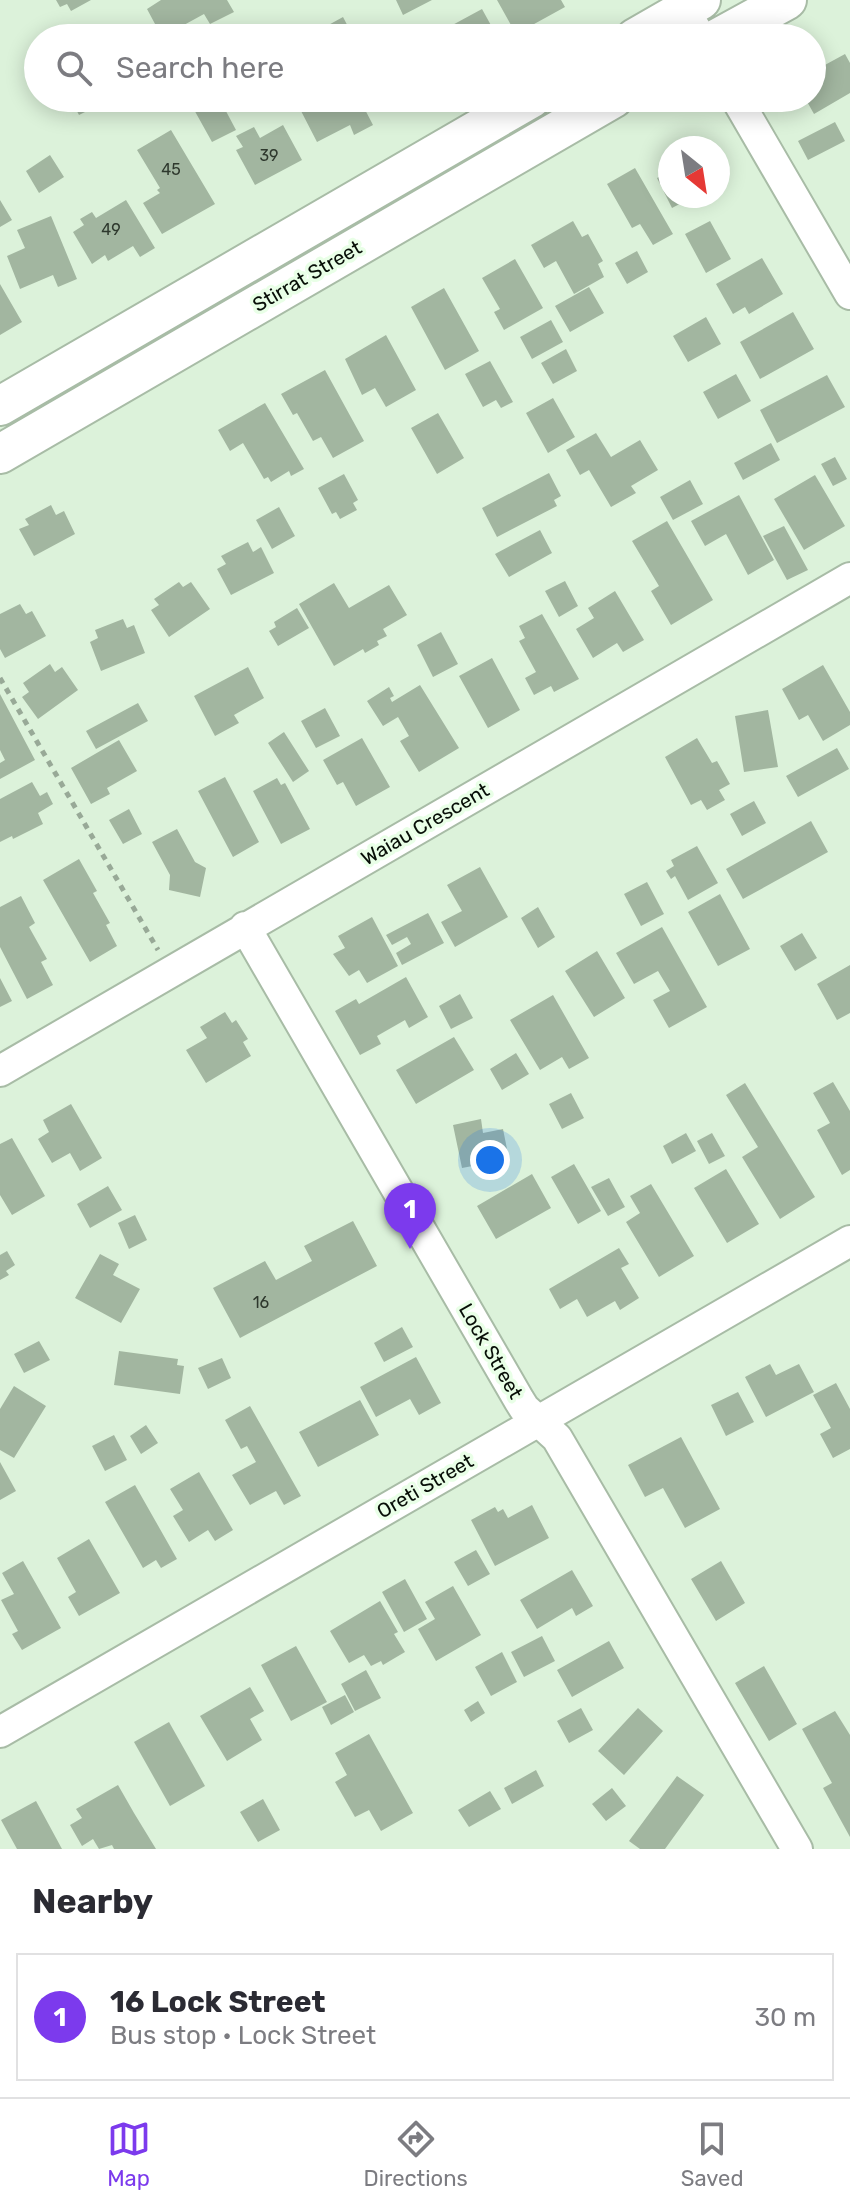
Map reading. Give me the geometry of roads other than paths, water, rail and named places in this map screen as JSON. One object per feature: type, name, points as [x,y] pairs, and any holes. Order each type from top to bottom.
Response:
[{"type":"street","points":[[743,24],[787,0]]},
{"type":"street","points":[[673,24],[695,16]]},
{"type":"street","name":"Stirrat Street","points":[[0,406],[508,112]]},
{"type":"street","name":"Stirrat Street","points":[[0,454],[590,112]]},
{"type":"street","points":[[744,112],[850,294]]},
{"type":"street","points":[[160,313],[181,349]]},
{"type":"street","name":"Waiau Crescent","points":[[0,1071],[850,578]]},
{"type":"street","name":"Lock Street","points":[[245,927],[519,1400],[557,1438],[797,1849]]},
{"type":"street","name":"Oreti Street","points":[[0,1732],[850,1241]]},
{"type":"place","name":"16 Lock Street","points":[[410,1249]]}]
